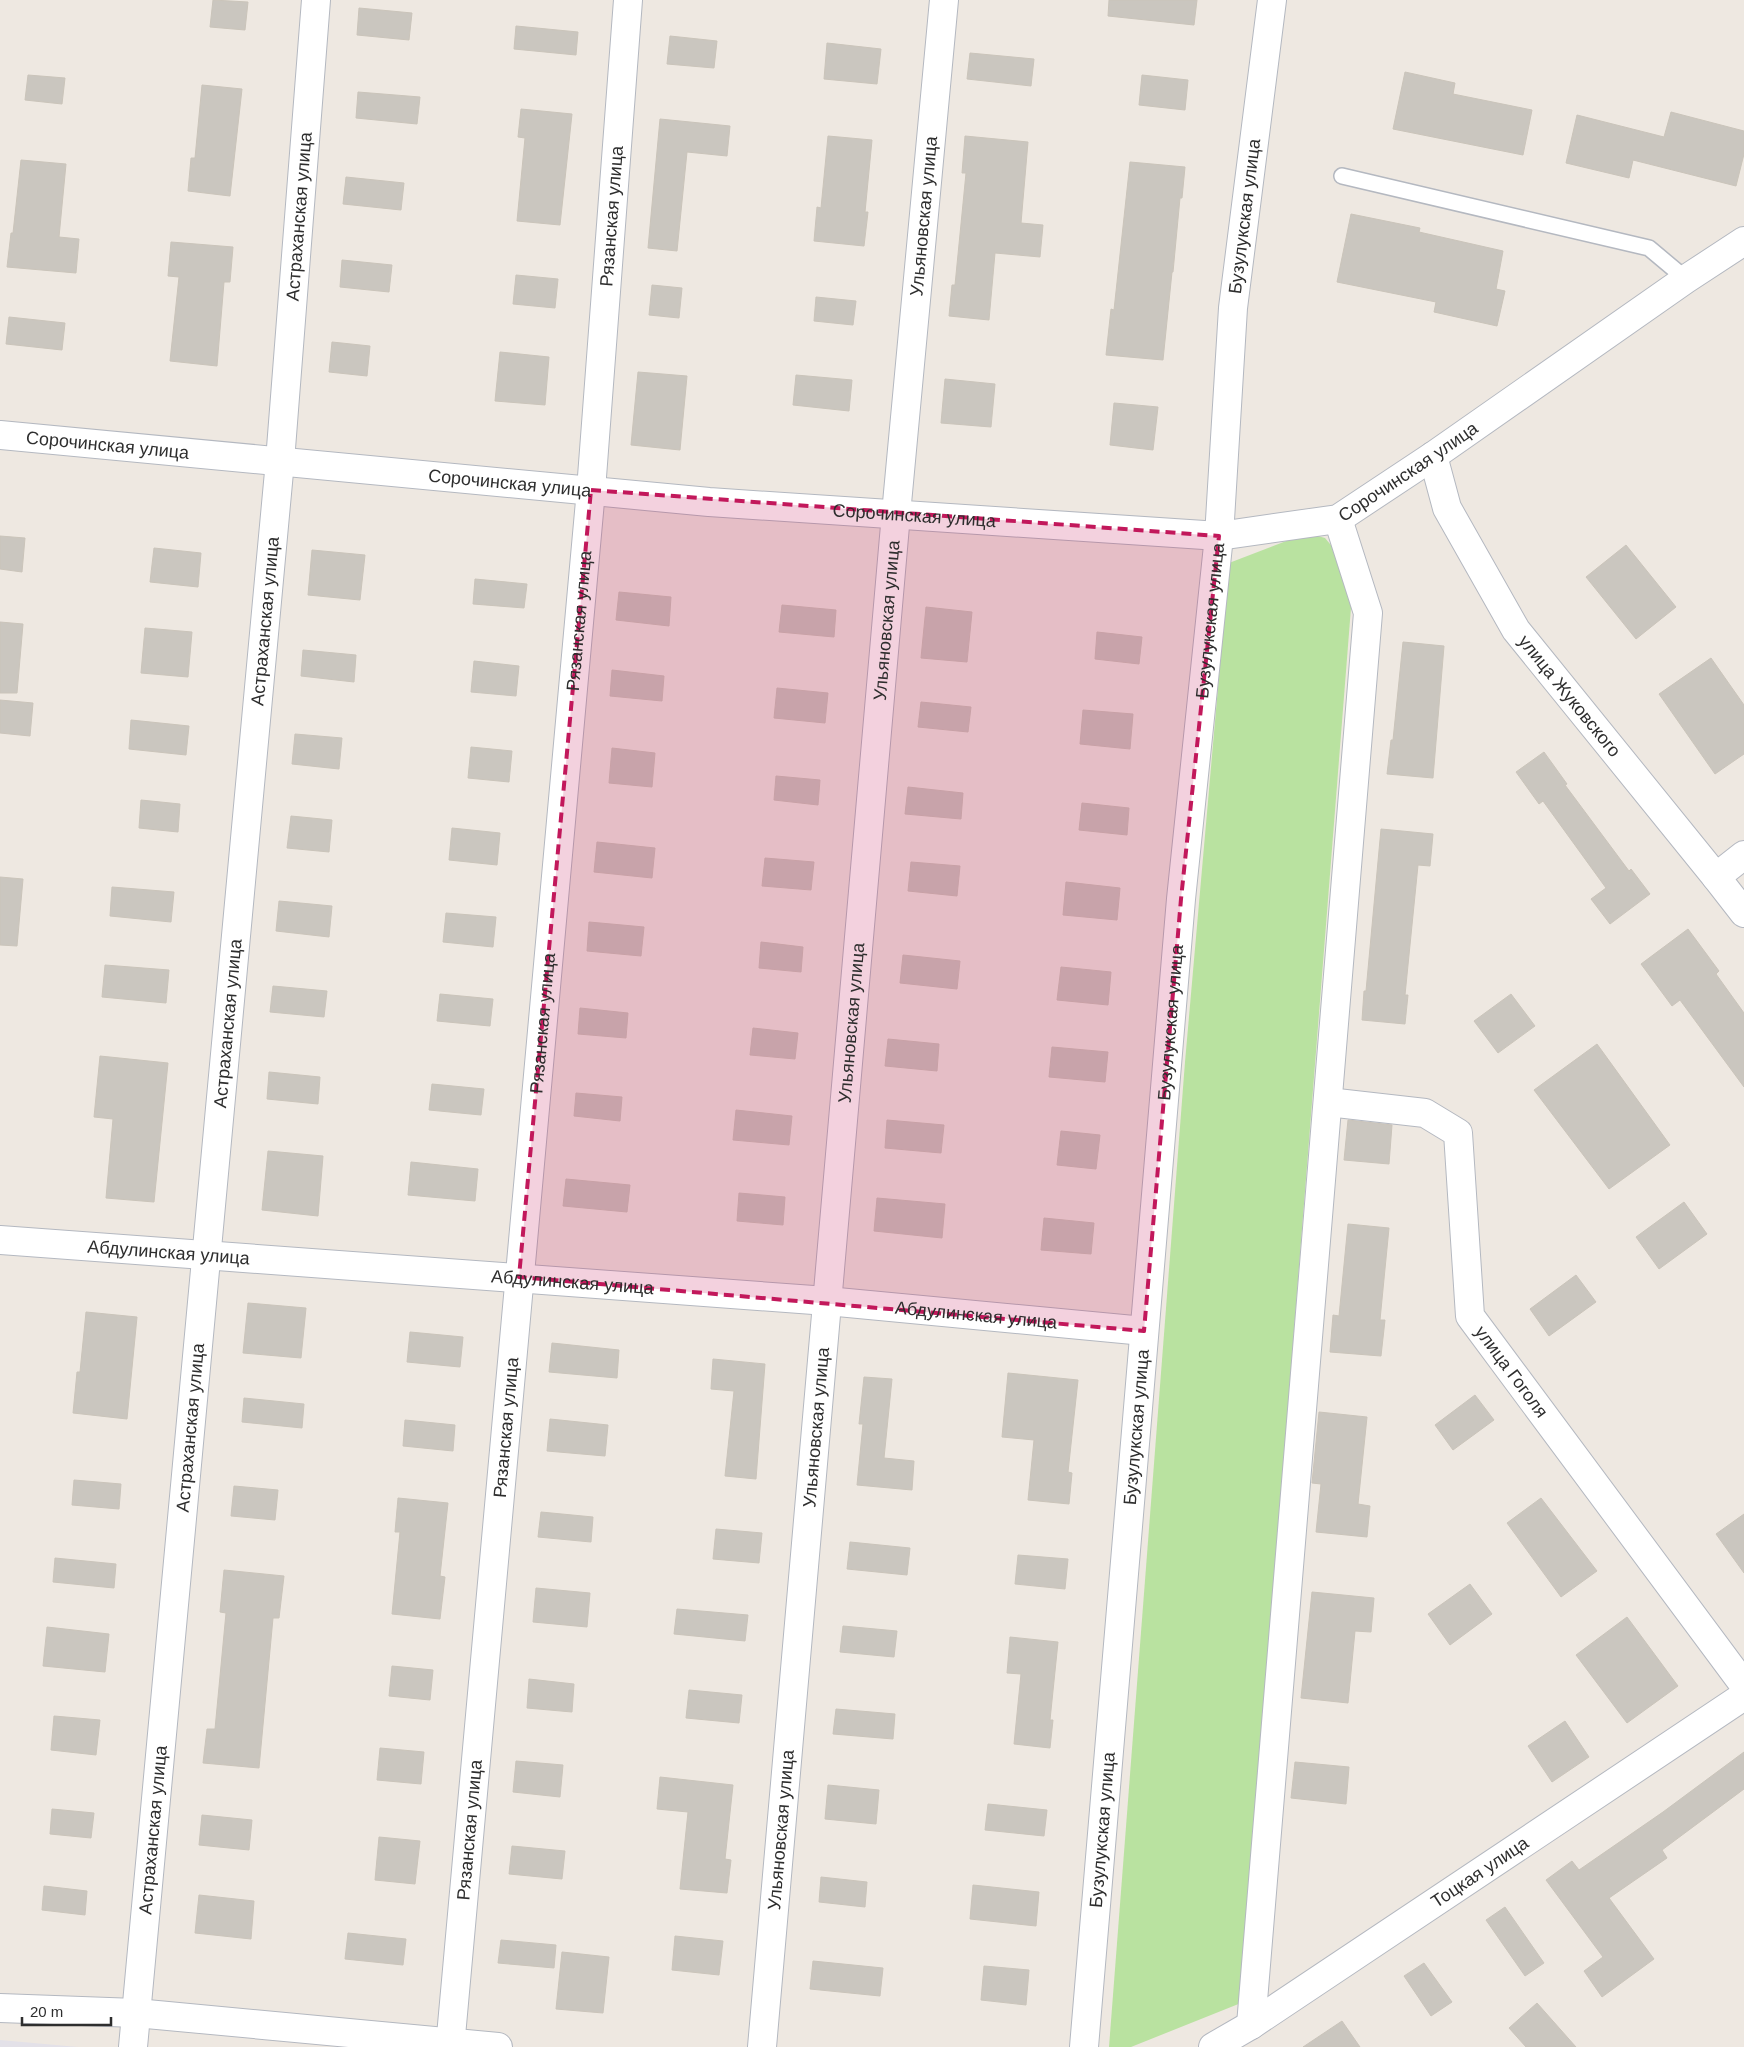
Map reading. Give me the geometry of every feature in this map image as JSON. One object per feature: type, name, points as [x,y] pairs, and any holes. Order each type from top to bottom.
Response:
[{"type":"street","name":"Астраханская улица","points":[[133,2047],[280,461],[316,0]]},
{"type":"street","name":"Рязанская улица","points":[[450,2045],[591,490],[628,0]]},
{"type":"street","name":"Ульяновская улица","points":[[762,2047],[896,514],[944,0]]},
{"type":"street","name":"Бузулукская улица","points":[[1084,2047],[1181,899],[1219,536],[1234,308],[1272,0]]},
{"type":"street","name":"Сорочинская улица","points":[[0,435],[708,502],[1219,536],[1338,519],[1433,456],[1686,279],[1744,242]]},
{"type":"street","name":"улица Жуковского","points":[[1433,456],[1447,508],[1516,630],[1744,913]]},
{"type":"street","points":[[1251,2025],[1368,613],[1338,519]]},
{"type":"street","points":[[1716,877],[1744,855]]},
{"type":"street","name":"улица Гоголя","points":[[1328,1102],[1425,1113],[1458,1133],[1470,1316],[1744,1685]]},
{"type":"street","name":"Абдулинская улица","points":[[0,1240],[827,1301],[1144,1331]]},
{"type":"street","name":"Тоцкая улица","points":[[1213,2047],[1251,2025],[1744,1696]]},
{"type":"street","points":[[0,2008],[136,2013],[450,2045],[498,2047]]},
{"type":"lane","points":[[1342,176],[1649,248],[1686,279]]},
{"type":"highlighted area","points":[[591,490],[1219,536],[1181,899],[1144,1331],[519,1277]]},
{"type":"shaded area","points":[[0,2040],[78,2047],[0,2047]]},
{"type":"green space","points":[[1307,533],[1325,538],[1341,557],[1352,595],[1241,2003],[1131,2047],[1109,2047],[1185,1062],[1229,563]]},
{"type":"building","points":[[213,0],[248,2],[245,30],[210,27]]},
{"type":"building","points":[[1109,0],[1197,0],[1194,25],[1108,16]]},
{"type":"building","points":[[359,8],[412,13],[409,40],[357,35]]},
{"type":"building","points":[[516,26],[578,32],[576,55],[514,49]]},
{"type":"building","points":[[670,36],[717,41],[714,68],[667,64]]},
{"type":"building","points":[[827,43],[881,49],[877,84],[824,79]]},
{"type":"building","points":[[970,53],[1034,59],[1031,86],[967,79]]},
{"type":"building","points":[[1405,72],[1455,83],[1453,94],[1532,110],[1523,155],[1393,129]]},
{"type":"building","points":[[28,75],[65,78],[62,104],[25,100]]},
{"type":"building","points":[[1142,75],[1188,80],[1185,110],[1139,105]]},
{"type":"building","points":[[202,85],[242,89],[230,196],[188,191],[191,158],[195,158]]},
{"type":"building","points":[[358,92],[420,97],[417,124],[356,118]]},
{"type":"building","points":[[521,109],[572,114],[560,225],[517,221],[525,138],[518,137]]},
{"type":"building","points":[[1671,112],[1744,131],[1744,154],[1736,186],[1633,160],[1629,178],[1566,163],[1577,115],[1664,137]]},
{"type":"building","points":[[660,119],[730,126],[727,156],[687,152],[677,251],[648,248]]},
{"type":"building","points":[[828,136],[872,140],[865,212],[868,212],[864,246],[814,241],[817,207],[821,208]]},
{"type":"building","points":[[965,136],[1028,142],[1021,223],[1043,225],[1040,257],[995,253],[989,320],[949,316],[952,285],[955,285],[966,173],[962,173]]},
{"type":"building","points":[[21,160],[66,164],[59,237],[79,239],[76,273],[7,267],[11,233],[13,233]]},
{"type":"building","points":[[1130,162],[1185,167],[1163,360],[1106,355],[1111,309],[1114,310]]},
{"type":"building","points":[[346,177],[404,183],[401,210],[343,204]]},
{"type":"building","points":[[1351,214],[1420,228],[1419,232],[1503,251],[1496,289],[1505,291],[1497,326],[1434,312],[1436,302],[1337,282]]},
{"type":"building","points":[[171,242],[233,247],[230,282],[224,282],[217,366],[170,361],[179,277],[168,276]]},
{"type":"building","points":[[342,260],[392,265],[389,292],[340,287]]},
{"type":"building","points":[[516,275],[558,279],[555,308],[513,304]]},
{"type":"building","points":[[652,285],[682,288],[679,318],[649,315]]},
{"type":"building","points":[[816,297],[856,301],[853,325],[814,321]]},
{"type":"building","points":[[9,317],[65,323],[62,350],[6,344]]},
{"type":"building","points":[[332,342],[370,346],[367,376],[329,372]]},
{"type":"building","points":[[500,352],[549,357],[545,405],[495,401]]},
{"type":"building","points":[[638,372],[687,376],[680,450],[631,445]]},
{"type":"building","points":[[796,375],[852,380],[849,411],[793,405]]},
{"type":"building","points":[[945,379],[995,384],[991,427],[941,423]]},
{"type":"building","points":[[1114,403],[1158,407],[1153,450],[1110,445]]},
{"type":"building","points":[[0,536],[25,538],[22,572],[0,569]]},
{"type":"building","points":[[1626,545],[1676,607],[1636,639],[1586,577]]},
{"type":"building","points":[[154,548],[201,553],[198,587],[150,582]]},
{"type":"building","points":[[312,550],[365,555],[360,600],[308,595]]},
{"type":"building","points":[[475,579],[527,584],[524,608],[473,604]]},
{"type":"building","points":[[619,592],[671,597],[669,626],[616,620]]},
{"type":"building","points":[[782,605],[836,610],[834,637],[779,632]]},
{"type":"building","points":[[926,607],[972,612],[967,662],[921,658]]},
{"type":"building","points":[[0,622],[23,624],[17,693],[0,693]]},
{"type":"building","points":[[145,628],[192,632],[188,677],[141,673]]},
{"type":"building","points":[[1097,632],[1142,637],[1139,664],[1095,659]]},
{"type":"building","points":[[1403,642],[1444,646],[1433,778],[1387,774],[1391,740],[1393,740]]},
{"type":"building","points":[[303,650],[356,655],[354,682],[301,676]]},
{"type":"building","points":[[1711,658],[1744,705],[1744,754],[1715,774],[1659,694]]},
{"type":"building","points":[[474,661],[519,666],[516,696],[471,692]]},
{"type":"building","points":[[612,670],[664,676],[662,701],[610,696]]},
{"type":"building","points":[[777,688],[828,693],[825,723],[774,718]]},
{"type":"building","points":[[0,700],[33,703],[30,736],[0,733]]},
{"type":"building","points":[[921,702],[971,707],[968,732],[918,727]]},
{"type":"building","points":[[1083,710],[1133,714],[1130,749],[1080,744]]},
{"type":"building","points":[[131,720],[189,726],[186,755],[129,749]]},
{"type":"building","points":[[295,734],[342,738],[339,769],[292,764]]},
{"type":"building","points":[[471,747],[512,751],[509,782],[468,778]]},
{"type":"building","points":[[612,748],[655,753],[652,787],[609,783]]},
{"type":"building","points":[[1544,752],[1567,784],[1565,785],[1629,871],[1631,869],[1650,894],[1610,924],[1591,899],[1606,888],[1543,801],[1539,804],[1516,772]]},
{"type":"building","points":[[776,776],[820,780],[818,805],[774,800]]},
{"type":"building","points":[[908,787],[963,793],[961,819],[905,814]]},
{"type":"building","points":[[141,800],[180,804],[178,832],[139,828]]},
{"type":"building","points":[[1082,803],[1129,808],[1127,835],[1079,830]]},
{"type":"building","points":[[291,816],[332,820],[329,852],[287,848]]},
{"type":"building","points":[[452,828],[500,833],[497,865],[449,860]]},
{"type":"building","points":[[1381,829],[1433,834],[1430,866],[1418,865],[1405,995],[1408,995],[1405,1024],[1362,1020]]},
{"type":"building","points":[[597,842],[655,848],[652,878],[594,872]]},
{"type":"building","points":[[765,858],[814,862],[811,890],[762,886]]},
{"type":"building","points":[[911,862],[960,866],[957,896],[908,891]]},
{"type":"building","points":[[0,877],[23,879],[17,946],[0,945]]},
{"type":"building","points":[[1066,882],[1120,888],[1117,920],[1063,915]]},
{"type":"building","points":[[112,887],[174,892],[171,922],[110,916]]},
{"type":"building","points":[[279,901],[332,906],[329,937],[276,931]]},
{"type":"building","points":[[446,913],[496,917],[493,947],[443,942]]},
{"type":"building","points":[[589,922],[644,927],[641,956],[587,951]]},
{"type":"building","points":[[1688,929],[1719,971],[1716,974],[1744,1013],[1744,1087],[1680,1000],[1672,1006],[1641,964]]},
{"type":"building","points":[[761,942],[803,947],[801,972],[759,968]]},
{"type":"building","points":[[903,955],[960,961],[957,989],[900,983]]},
{"type":"building","points":[[105,965],[169,970],[166,1003],[102,997]]},
{"type":"building","points":[[1061,967],[1111,972],[1108,1005],[1057,1000]]},
{"type":"building","points":[[273,986],[327,991],[324,1017],[270,1012]]},
{"type":"building","points":[[440,994],[493,999],[490,1026],[437,1021]]},
{"type":"building","points":[[1511,994],[1535,1026],[1498,1053],[1474,1021]]},
{"type":"building","points":[[580,1008],[628,1013],[626,1038],[578,1034]]},
{"type":"building","points":[[753,1028],[798,1033],[795,1059],[750,1055]]},
{"type":"building","points":[[888,1039],[939,1044],[937,1071],[885,1066]]},
{"type":"building","points":[[1597,1044],[1670,1145],[1609,1189],[1534,1090]]},
{"type":"building","points":[[1052,1047],[1108,1052],[1105,1082],[1049,1077]]},
{"type":"building","points":[[100,1056],[168,1063],[154,1202],[106,1198],[113,1119],[94,1117]]},
{"type":"building","points":[[269,1072],[320,1077],[318,1104],[267,1099]]},
{"type":"building","points":[[432,1084],[484,1089],[481,1115],[429,1110]]},
{"type":"building","points":[[576,1093],[622,1097],[620,1121],[574,1116]]},
{"type":"building","points":[[736,1110],[792,1116],[789,1145],[733,1140]]},
{"type":"building","points":[[887,1120],[944,1125],[941,1153],[885,1148]]},
{"type":"building","points":[[1348,1120],[1392,1125],[1389,1164],[1344,1160]]},
{"type":"building","points":[[1061,1131],[1100,1135],[1096,1169],[1057,1165]]},
{"type":"building","points":[[268,1151],[323,1156],[318,1216],[262,1210]]},
{"type":"building","points":[[411,1162],[478,1169],[475,1201],[408,1195]]},
{"type":"building","points":[[566,1179],[630,1185],[627,1212],[563,1206]]},
{"type":"building","points":[[739,1193],[785,1197],[783,1225],[737,1221]]},
{"type":"building","points":[[877,1198],[945,1204],[942,1238],[874,1231]]},
{"type":"building","points":[[1684,1202],[1707,1234],[1659,1269],[1636,1237]]},
{"type":"building","points":[[1044,1218],[1094,1223],[1091,1254],[1041,1250]]},
{"type":"building","points":[[1348,1224],[1389,1228],[1380,1320],[1385,1320],[1381,1356],[1330,1352],[1333,1315],[1339,1316]]},
{"type":"building","points":[[1576,1275],[1596,1302],[1549,1336],[1530,1309]]},
{"type":"building","points":[[248,1303],[306,1308],[301,1358],[243,1353]]},
{"type":"building","points":[[86,1312],[137,1317],[127,1419],[73,1413],[77,1372],[80,1372]]},
{"type":"building","points":[[410,1332],[463,1337],[460,1367],[407,1362]]},
{"type":"building","points":[[552,1343],[619,1350],[617,1378],[549,1372]]},
{"type":"building","points":[[713,1359],[765,1364],[756,1479],[725,1476],[734,1391],[711,1389]]},
{"type":"building","points":[[1008,1373],[1078,1380],[1068,1472],[1072,1473],[1069,1504],[1028,1500],[1034,1440],[1002,1437]]},
{"type":"building","points":[[864,1377],[892,1379],[884,1458],[914,1461],[912,1490],[857,1485],[863,1424],[859,1424]]},
{"type":"building","points":[[1475,1395],[1494,1420],[1453,1450],[1435,1425]]},
{"type":"building","points":[[244,1398],[304,1404],[302,1428],[242,1422]]},
{"type":"building","points":[[1319,1412],[1367,1417],[1358,1504],[1370,1506],[1367,1537],[1316,1532],[1321,1484],[1312,1483]]},
{"type":"building","points":[[550,1419],[608,1425],[605,1456],[547,1451]]},
{"type":"building","points":[[405,1420],[455,1425],[453,1451],[403,1446]]},
{"type":"building","points":[[74,1480],[121,1484],[119,1509],[72,1505]]},
{"type":"building","points":[[234,1486],[278,1490],[275,1520],[231,1516]]},
{"type":"building","points":[[398,1498],[448,1503],[440,1576],[445,1577],[440,1619],[392,1614],[400,1532],[395,1532]]},
{"type":"building","points":[[1541,1498],[1597,1571],[1561,1597],[1507,1523]]},
{"type":"building","points":[[541,1512],[593,1517],[591,1542],[538,1537]]},
{"type":"building","points":[[1744,1514],[1744,1573],[1716,1534]]},
{"type":"building","points":[[716,1529],[762,1533],[759,1563],[713,1559]]},
{"type":"building","points":[[850,1542],[910,1548],[907,1575],[847,1569]]},
{"type":"building","points":[[1018,1555],[1068,1559],[1065,1589],[1015,1584]]},
{"type":"building","points":[[55,1558],[116,1564],[114,1588],[53,1582]]},
{"type":"building","points":[[224,1570],[284,1576],[279,1618],[273,1618],[259,1768],[203,1763],[207,1729],[215,1729],[226,1613],[220,1612]]},
{"type":"building","points":[[1470,1584],[1492,1614],[1450,1645],[1428,1614]]},
{"type":"building","points":[[536,1588],[590,1593],[587,1627],[533,1622]]},
{"type":"building","points":[[1312,1592],[1374,1598],[1371,1632],[1355,1631],[1348,1703],[1301,1698]]},
{"type":"building","points":[[677,1609],[748,1615],[745,1641],[674,1634]]},
{"type":"building","points":[[1627,1617],[1678,1686],[1627,1723],[1576,1655]]},
{"type":"building","points":[[843,1626],[897,1631],[894,1657],[840,1652]]},
{"type":"building","points":[[47,1627],[109,1634],[105,1672],[43,1666]]},
{"type":"building","points":[[1010,1637],[1058,1642],[1050,1720],[1053,1720],[1050,1748],[1014,1744],[1021,1674],[1007,1673]]},
{"type":"building","points":[[392,1666],[433,1670],[430,1700],[389,1696]]},
{"type":"building","points":[[529,1679],[574,1684],[572,1712],[527,1708]]},
{"type":"building","points":[[689,1690],[742,1695],[739,1723],[686,1718]]},
{"type":"building","points":[[836,1709],[895,1714],[893,1739],[833,1734]]},
{"type":"building","points":[[54,1716],[100,1720],[96,1755],[51,1750]]},
{"type":"building","points":[[1565,1721],[1589,1757],[1552,1782],[1528,1746]]},
{"type":"building","points":[[380,1748],[424,1752],[421,1784],[377,1780]]},
{"type":"building","points":[[1744,1752],[1744,1789],[1662,1850],[1667,1858],[1609,1898],[1654,1959],[1602,1997],[1584,1971],[1603,1957],[1546,1880],[1572,1861],[1579,1870],[1663,1812]]},
{"type":"building","points":[[516,1761],[563,1765],[560,1797],[513,1792]]},
{"type":"building","points":[[1295,1762],[1349,1767],[1346,1804],[1291,1798]]},
{"type":"building","points":[[660,1777],[733,1785],[725,1859],[731,1860],[727,1893],[680,1889],[688,1812],[657,1809]]},
{"type":"building","points":[[828,1785],[879,1790],[876,1824],[825,1819]]},
{"type":"building","points":[[988,1804],[1047,1810],[1044,1836],[985,1830]]},
{"type":"building","points":[[52,1809],[94,1813],[91,1838],[50,1834]]},
{"type":"building","points":[[202,1815],[252,1820],[249,1850],[199,1845]]},
{"type":"building","points":[[379,1837],[420,1841],[415,1884],[375,1880]]},
{"type":"building","points":[[512,1846],[565,1851],[562,1879],[509,1874]]},
{"type":"building","points":[[821,1877],[867,1882],[865,1907],[819,1902]]},
{"type":"building","points":[[973,1885],[1039,1892],[1036,1926],[970,1919]]},
{"type":"building","points":[[44,1886],[87,1891],[85,1915],[42,1910]]},
{"type":"building","points":[[199,1895],[254,1901],[251,1939],[195,1933]]},
{"type":"building","points":[[1505,1907],[1544,1963],[1525,1976],[1486,1920]]},
{"type":"building","points":[[348,1933],[406,1939],[403,1965],[345,1959]]},
{"type":"building","points":[[675,1936],[723,1941],[719,1975],[672,1970]]},
{"type":"building","points":[[501,1940],[556,1945],[554,1968],[498,1963]]},
{"type":"building","points":[[562,1952],[609,1957],[603,2013],[556,2009]]},
{"type":"building","points":[[813,1961],[883,1968],[880,1996],[810,1989]]},
{"type":"building","points":[[1424,1963],[1452,2002],[1431,2016],[1404,1976]]},
{"type":"building","points":[[984,1966],[1029,1970],[1026,2005],[981,2000]]},
{"type":"building","points":[[1537,2003],[1576,2047],[1526,2047],[1509,2028]]},
{"type":"building","points":[[1342,2021],[1360,2047],[1303,2047]]}]
